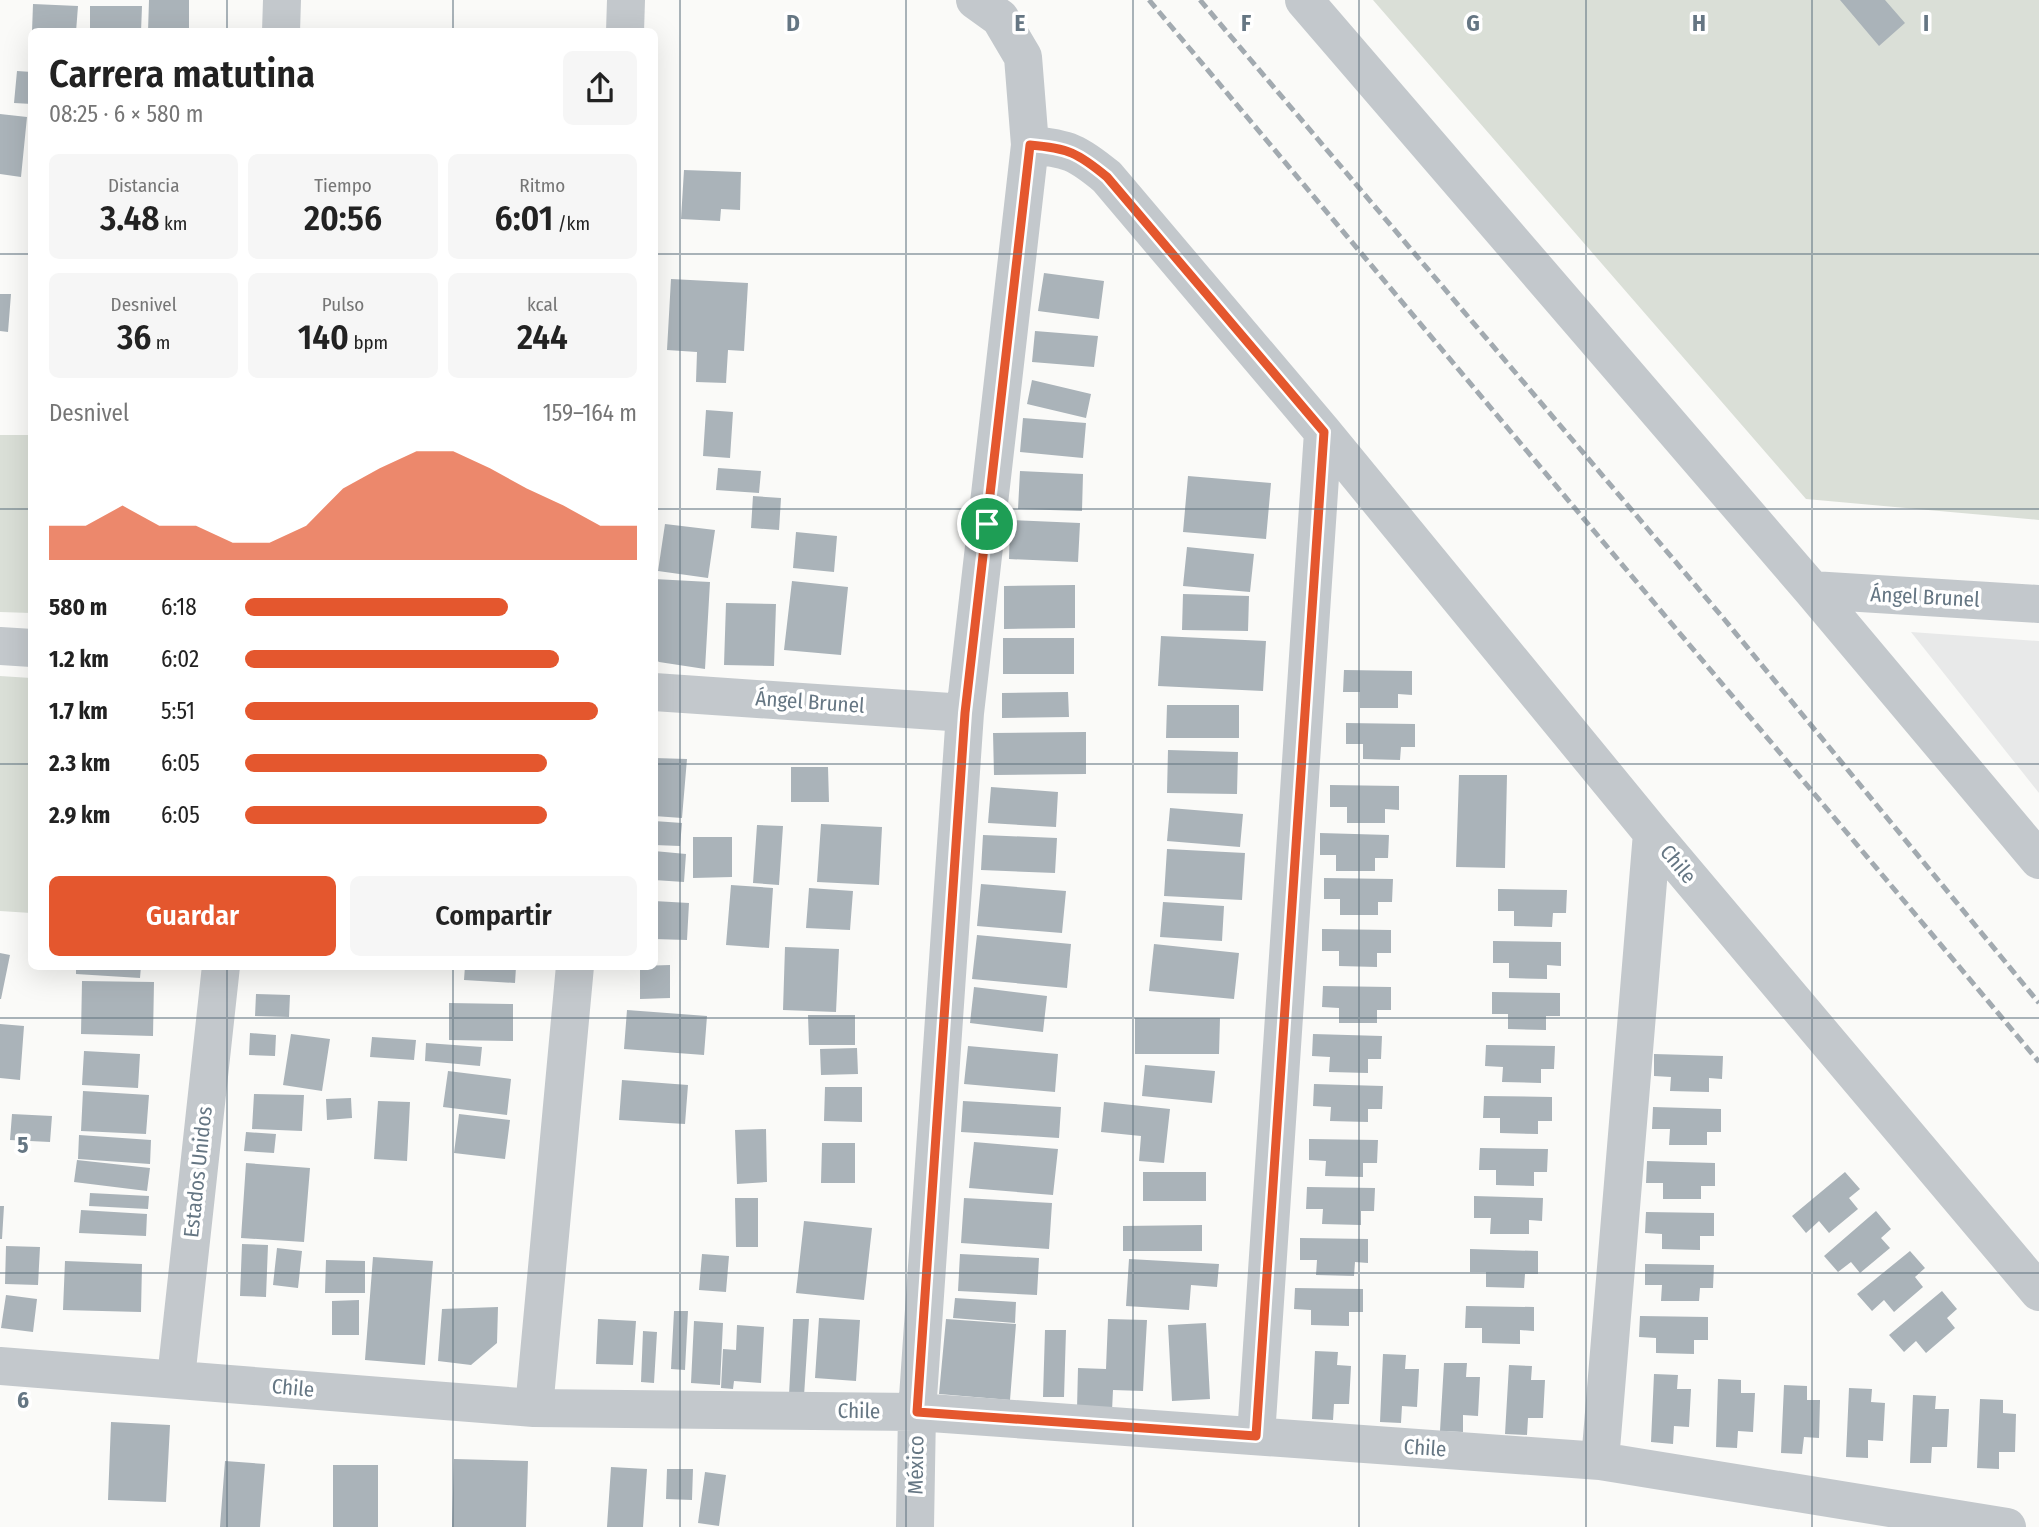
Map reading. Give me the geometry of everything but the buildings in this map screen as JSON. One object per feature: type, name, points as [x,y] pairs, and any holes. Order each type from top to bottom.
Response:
[{"type":"street","points":[[281,28],[282,0]]},
{"type":"street","points":[[625,28],[626,0]]},
{"type":"street","name":"México","points":[[915,1527],[917,1412],[965,713],[1030,145],[1023,57],[1000,18],[975,0]]},
{"type":"street","points":[[1304,0],[1812,590],[2039,860]]},
{"type":"street","name":"Chile","points":[[1030,145],[1060,147],[1083,158],[1107,177],[1324,432],[1652,833],[2039,1292]]},
{"type":"street","points":[[1256,1436],[1324,432]]},
{"type":"street","name":"Ángel Brunel","points":[[1812,590],[2039,604]]},
{"type":"street","points":[[0,646],[28,648]]},
{"type":"street","name":"Ángel Brunel","points":[[658,692],[965,713]]},
{"type":"street","points":[[1600,1461],[1652,833]]},
{"type":"street","name":"Estados Unidos","points":[[176,1378],[221,970]]},
{"type":"street","points":[[534,1408],[575,970]]},
{"type":"street","name":"Chile","points":[[0,1366],[534,1408],[917,1412],[1600,1461],[2007,1527]]},
{"type":"shaded area","points":[[1373,0],[2039,0],[2039,520],[1806,499]]},
{"type":"shaded area","points":[[0,435],[28,435],[28,613],[0,612]]},
{"type":"shaded area","points":[[1911,632],[2039,641],[2039,793]]},
{"type":"shaded area","points":[[0,676],[28,678],[28,913],[0,911]]},
{"type":"railway","points":[[1149,0],[2039,1062]]},
{"type":"railway","points":[[1200,0],[1724,619],[2039,1003]]},
{"type":"route","points":[[1030,145],[1060,147],[1083,158],[1107,177],[1324,432],[1256,1436],[917,1412],[965,713],[987,524],[1030,145]]}]
